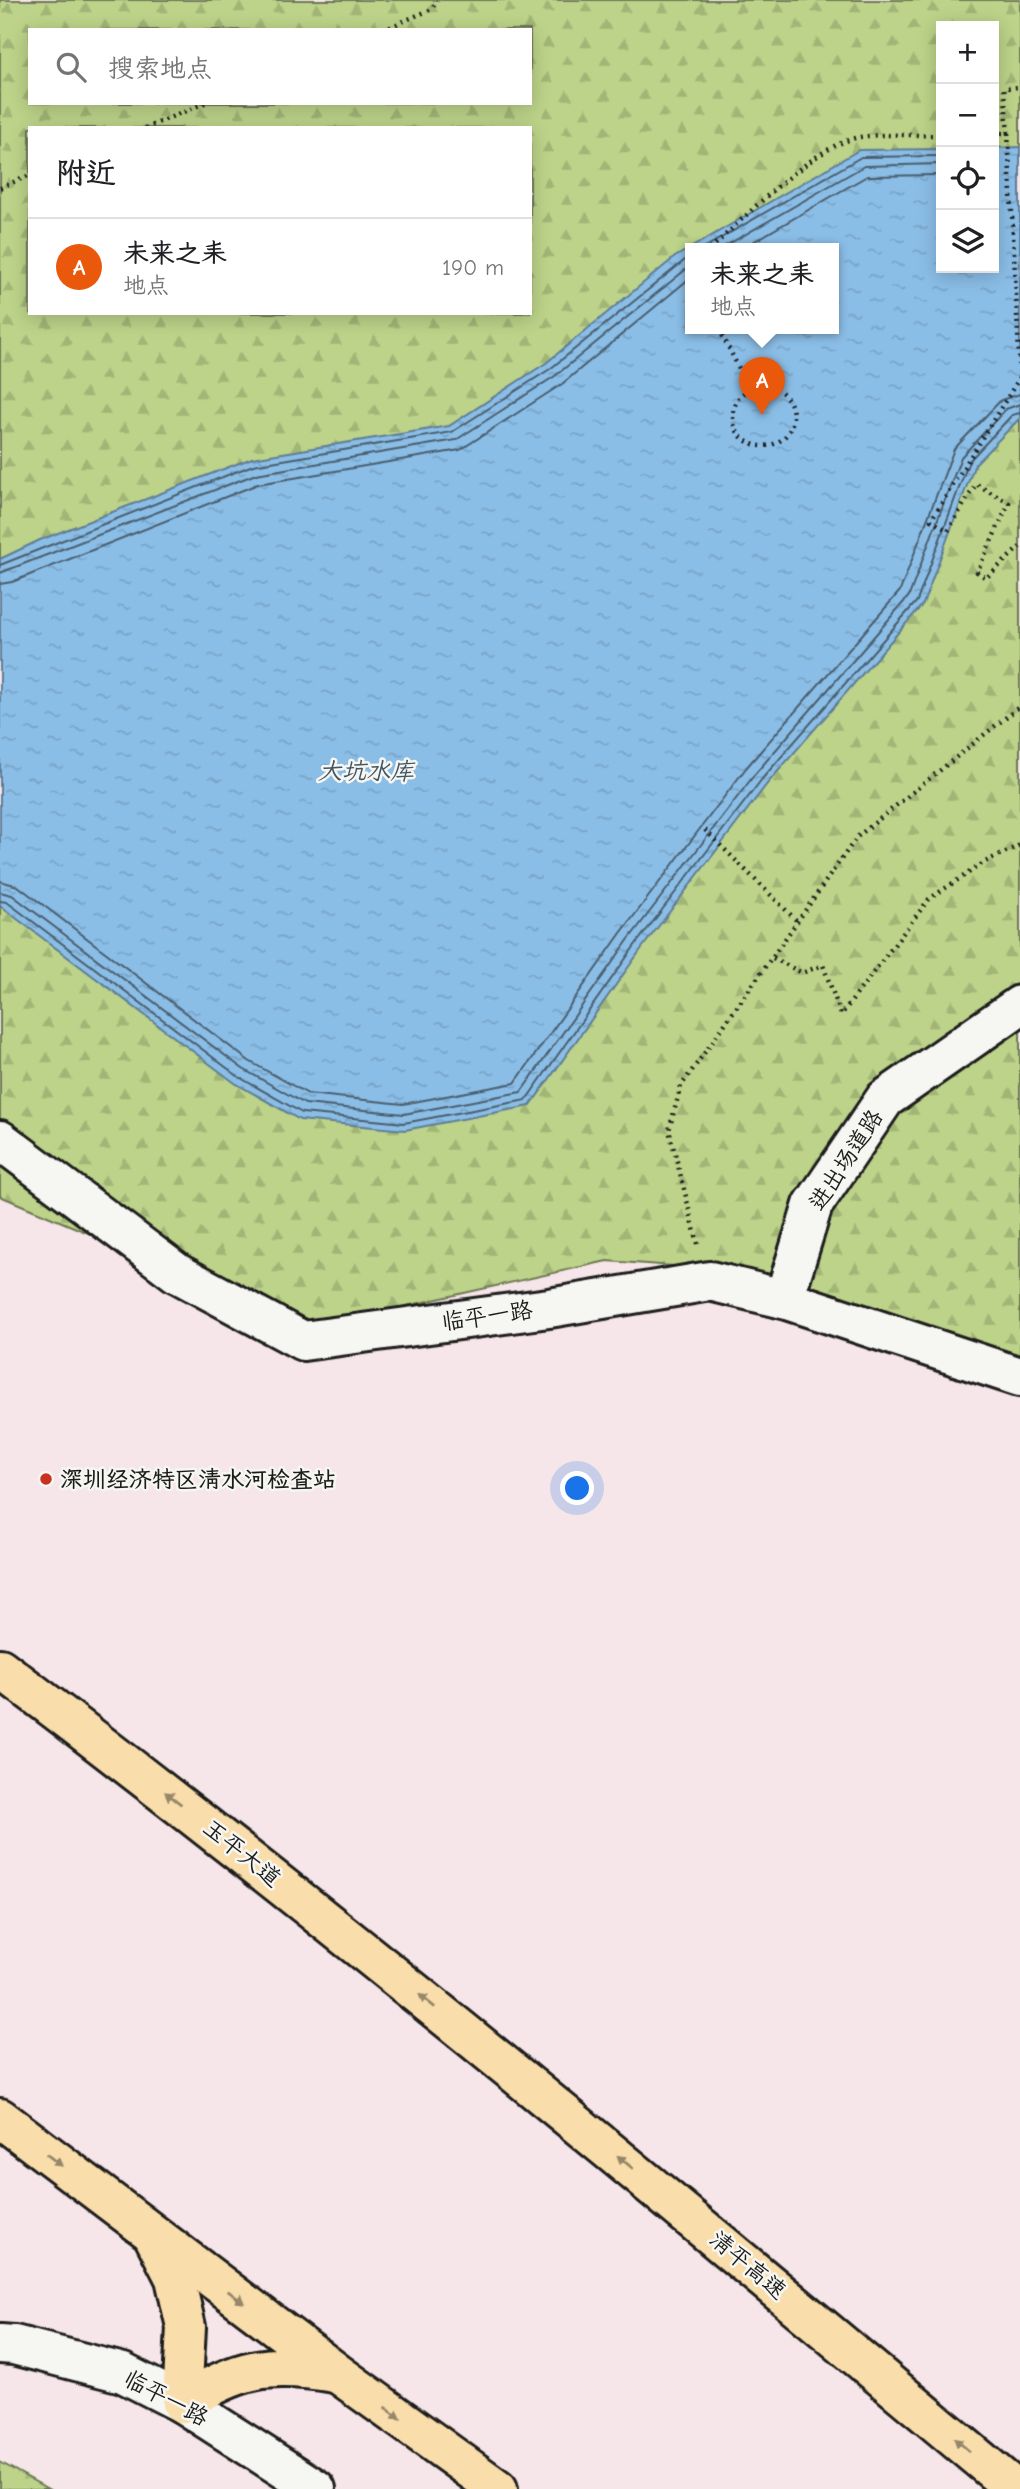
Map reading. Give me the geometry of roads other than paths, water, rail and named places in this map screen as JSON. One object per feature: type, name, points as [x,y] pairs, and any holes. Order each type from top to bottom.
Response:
[{"type":"highway","name":"玉平大道","points":[[0,1668],[184,1806],[480,2043]]},
{"type":"highway","name":"清平高速","points":[[480,2043],[1015,2489]]},
{"type":"highway","points":[[0,2119],[337,2373],[498,2489]]},
{"type":"highway","points":[[153,2234],[175,2278],[186,2327],[182,2403]]},
{"type":"highway","points":[[182,2403],[208,2387],[250,2370],[290,2365],[337,2373]]},
{"type":"street","name":"进出场道路","points":[[784,1299],[813,1206],[885,1099],[1020,1005]]},
{"type":"street","name":"临平一路","points":[[0,1140],[177,1273],[303,1341],[549,1308],[710,1282],[784,1299],[1020,1377]]},
{"type":"street","name":"临平一路","points":[[0,2344],[14,2345],[123,2374],[182,2403],[316,2489]]},
{"type":"water","name":"大坑水库","points":[[1020,147],[1020,418],[975,464],[923,604],[767,784],[642,948],[530,1106],[405,1130],[300,1120],[235,1083],[0,906],[0,559],[40,540],[252,458],[449,426],[546,363],[685,251],[685,334],[839,334],[839,243],[699,243],[859,150],[936,149],[936,273],[999,273],[999,148]]},
{"type":"place","name":"未来之耒","points":[[762,415]]},
{"type":"place","name":"深圳经济特区清水河检查站","points":[[46,1479]]}]
